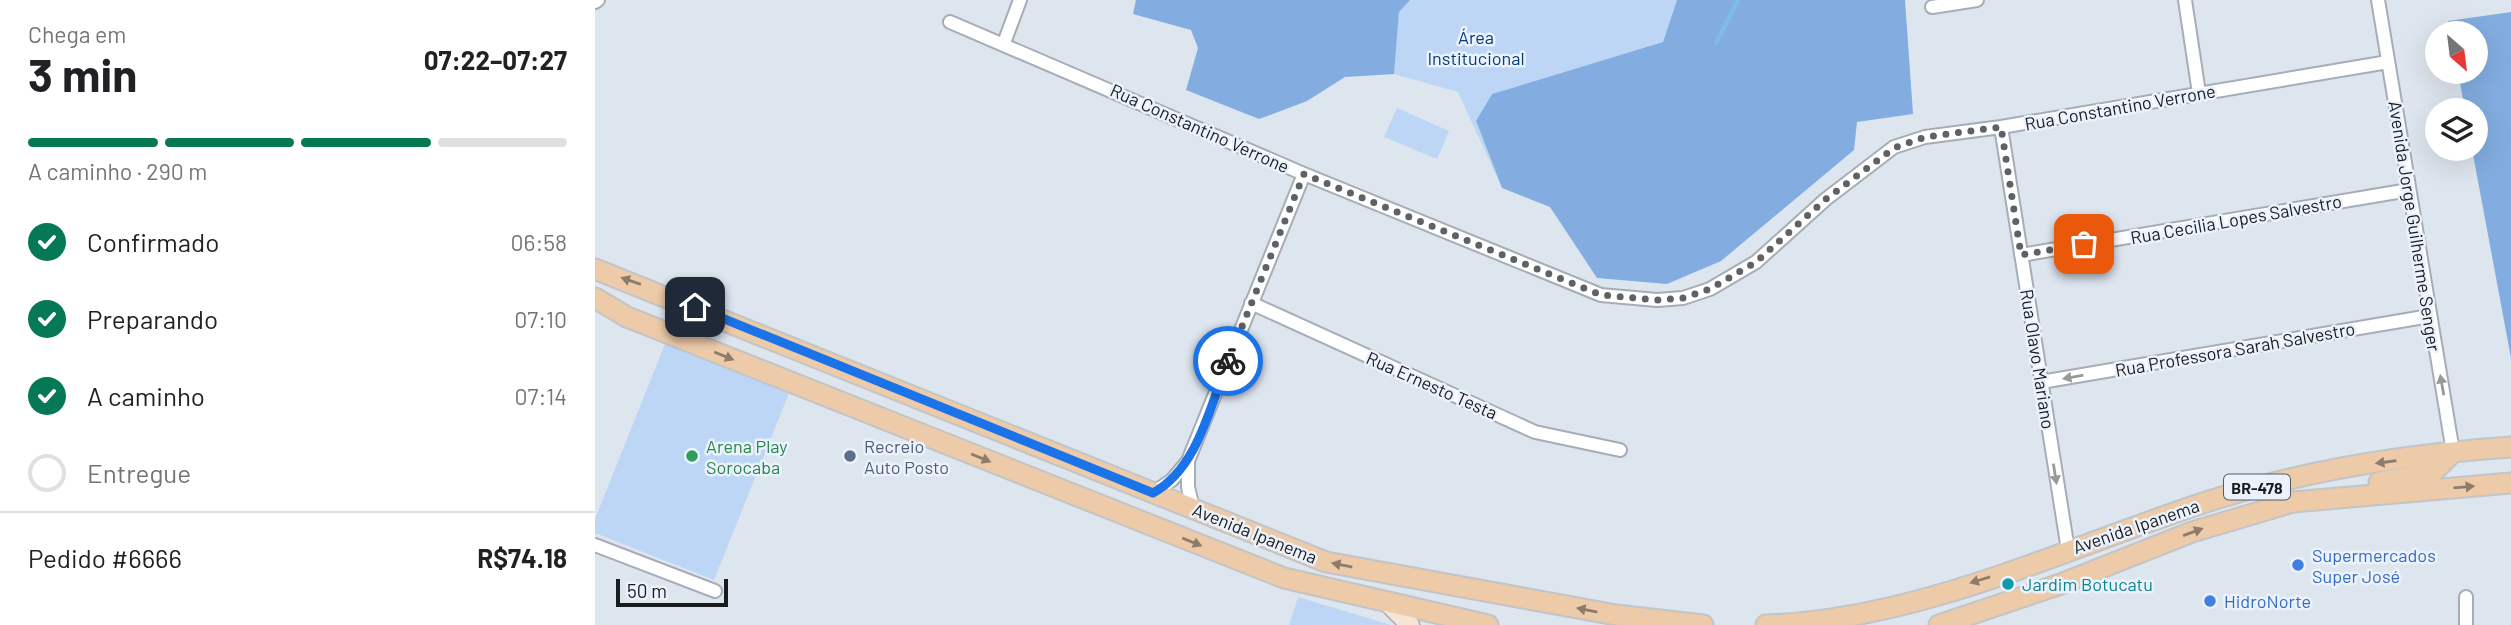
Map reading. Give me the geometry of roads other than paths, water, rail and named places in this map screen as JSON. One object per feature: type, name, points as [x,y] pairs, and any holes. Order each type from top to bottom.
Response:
[{"type":"main road","name":"Avenida Ipanema","points":[[595,269],[645,286],[1327,562],[1616,615],[1703,625]]},
{"type":"main road","name":"Avenida Ipanema","points":[[595,298],[627,317],[1284,578],[1388,603],[1434,619],[1485,625]]},
{"type":"main road","name":"Avenida Ipanema","points":[[1766,625],[1807,624],[1892,607],[2004,573],[2288,477],[2511,447]]},
{"type":"main road","points":[[2322,497],[2341,487],[2433,472],[2453,453]]},
{"type":"main road","name":"Avenida Ipanema","points":[[1939,625],[2058,586],[2223,522],[2293,502],[2322,497],[2511,483]]},
{"type":"main road","points":[[2068,550],[2091,562],[2130,558]]},
{"type":"main road","points":[[1409,579],[1434,619]]},
{"type":"main road","points":[[1388,603],[1410,625]]},
{"type":"street","points":[[1004,43],[1020,0]]},
{"type":"street","points":[[1933,7],[1977,0]]},
{"type":"street","points":[[2185,0],[2199,93]]},
{"type":"street","name":"Avenida Jorge Guilherme Senger","points":[[2378,0],[2453,453]]},
{"type":"street","name":"Rua Constantino Verrone","points":[[950,22],[1304,174],[1601,295],[1657,300],[1683,298],[1710,289],[1756,262],[1826,199],[1894,148],[1925,137],[2001,127],[2388,62]]},
{"type":"street","name":"Rua Olavo Mariano","points":[[2001,127],[2068,550]]},
{"type":"street","points":[[1153,493],[1172,480],[1188,461],[1304,174]]},
{"type":"street","name":"Rua Cecilia Lopes Salvestro","points":[[2021,255],[2409,190]]},
{"type":"street","name":"Rua Ernesto Testa","points":[[1251,303],[1535,432],[1620,450]]},
{"type":"street","name":"Rua Professora Sarah Salvestro","points":[[2041,382],[2430,316]]},
{"type":"street","points":[[1188,461],[1188,487],[1193,508]]},
{"type":"street","points":[[595,545],[715,592]]},
{"type":"street","points":[[2466,597],[2466,625]]},
{"type":"waterway","points":[[1716,43],[1738,0]]},
{"type":"place","name":"Arena Play Sorocaba","points":[[692,456]]},
{"type":"place","name":"Recreio Auto Posto","points":[[850,456]]},
{"type":"place","name":"Supermercados Super José","points":[[2298,565]]},
{"type":"place","name":"Jardim Botucatu","points":[[2008,584]]},
{"type":"place","name":"HidroNorte","points":[[2210,601]]},
{"type":"park label","name":"Área Institucional","points":[[1476,47]]}]
